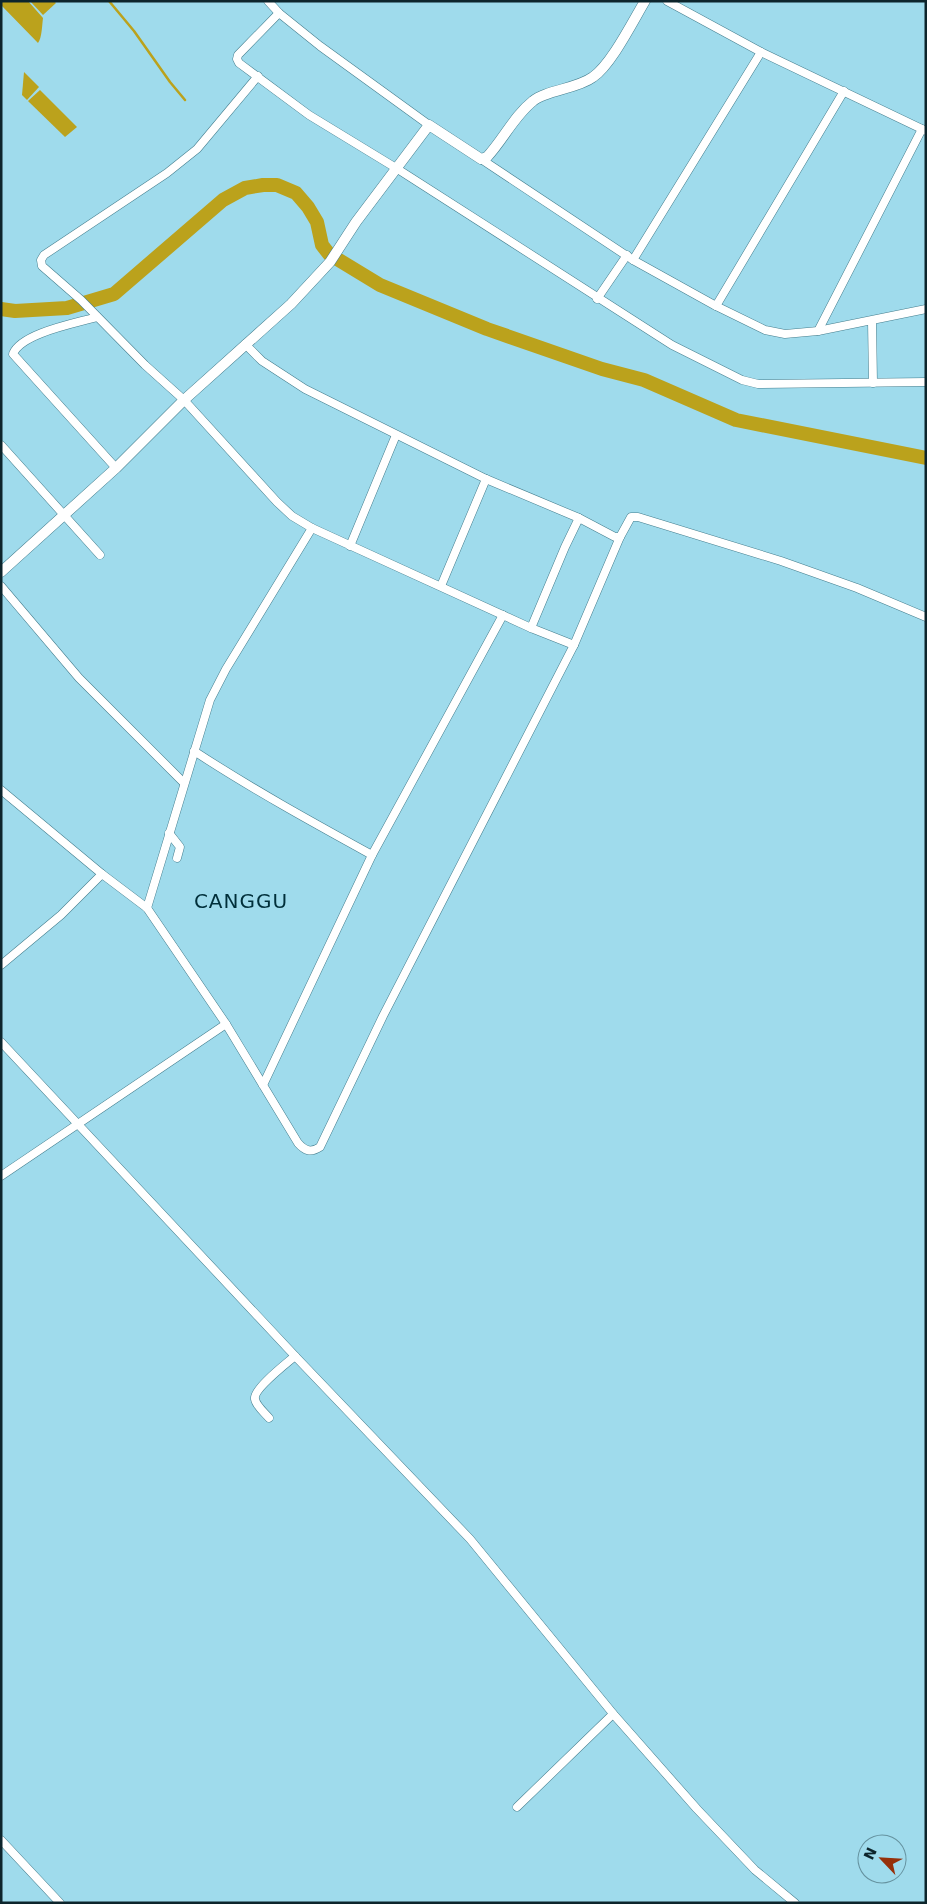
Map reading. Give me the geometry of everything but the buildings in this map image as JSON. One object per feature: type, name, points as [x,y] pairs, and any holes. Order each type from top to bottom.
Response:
[{"type":"street","points":[[268,1],[279,13],[320,46],[429,125],[630,257],[716,306],[765,330],[785,334],[818,332],[926,309]]},
{"type":"street","points":[[481,159],[489,154],[533,100],[540,96],[568,89],[594,77],[608,62],[645,1]]},
{"type":"street","points":[[667,1],[761,52],[924,130],[818,332]]},
{"type":"street","points":[[279,13],[236,56],[239,63],[308,115],[396,168],[597,299],[672,345],[742,380],[758,384],[926,382]]},
{"type":"street","points":[[597,299],[630,257],[761,52]]},
{"type":"street","points":[[258,76],[197,149],[167,173],[44,255],[41,260],[42,266],[81,300],[145,365],[184,400],[292,516],[350,546],[531,628],[574,645]]},
{"type":"street","points":[[716,306],[844,91]]},
{"type":"street","points":[[1,572],[116,468],[184,400],[291,304],[330,262],[396,168],[429,125]]},
{"type":"street","points":[[96,315],[30,338],[17,346],[13,354],[116,468]]},
{"type":"street","points":[[872,321],[873,383]]},
{"type":"street","points":[[245,344],[262,361],[305,389],[486,479],[579,518],[615,537],[620,537]]},
{"type":"street","points":[[350,546],[396,435]]},
{"type":"street","points":[[1,445],[100,555]]},
{"type":"street","points":[[441,586],[486,479]]},
{"type":"street","points":[[1,790],[102,874],[147,908],[226,1024],[298,1143],[311,1152],[320,1148],[396,991],[574,645],[620,537],[631,517],[638,517],[780,561],[856,588],[926,617]]},
{"type":"street","points":[[531,628],[579,518]]},
{"type":"street","points":[[147,908],[210,700],[226,669],[312,528]]},
{"type":"street","points":[[1,586],[79,678],[184,783]]},
{"type":"street","points":[[264,1085],[372,855],[503,615]]},
{"type":"street","points":[[194,751],[297,814],[372,855]]},
{"type":"street","points":[[169,833],[180,847],[177,858]]},
{"type":"street","points":[[1,965],[61,915],[102,874]]},
{"type":"street","points":[[1,1176],[226,1024]]},
{"type":"street","points":[[1,1042],[79,1123],[295,1356],[470,1539],[613,1714],[697,1809],[756,1870],[796,1903]]},
{"type":"street","points":[[269,1418],[256,1402],[255,1394],[260,1387],[295,1356]]},
{"type":"street","points":[[517,1807],[613,1714]]},
{"type":"street","points":[[1,1840],[60,1903]]},
{"type":"shaded area","points":[[1,1],[28,1],[43,18],[38,43],[1,5]]},
{"type":"shaded area","points":[[30,1],[54,1],[56,3],[43,15]]},
{"type":"shaded area","points":[[24,72],[39,87],[27,100],[22,95]]},
{"type":"shaded area","points":[[40,90],[77,127],[65,137],[28,101]]},
{"type":"waterway","points":[[109,1],[134,31],[185,100]]},
{"type":"waterway","points":[[1,309],[15,311],[67,308],[114,294],[223,200],[245,188],[277,185],[296,193],[308,207],[317,222],[322,245],[329,254],[380,285],[487,329],[602,369],[644,380],[736,420],[926,458]]},
{"type":"district","name":"CANGGU","points":[[241,901]]}]
